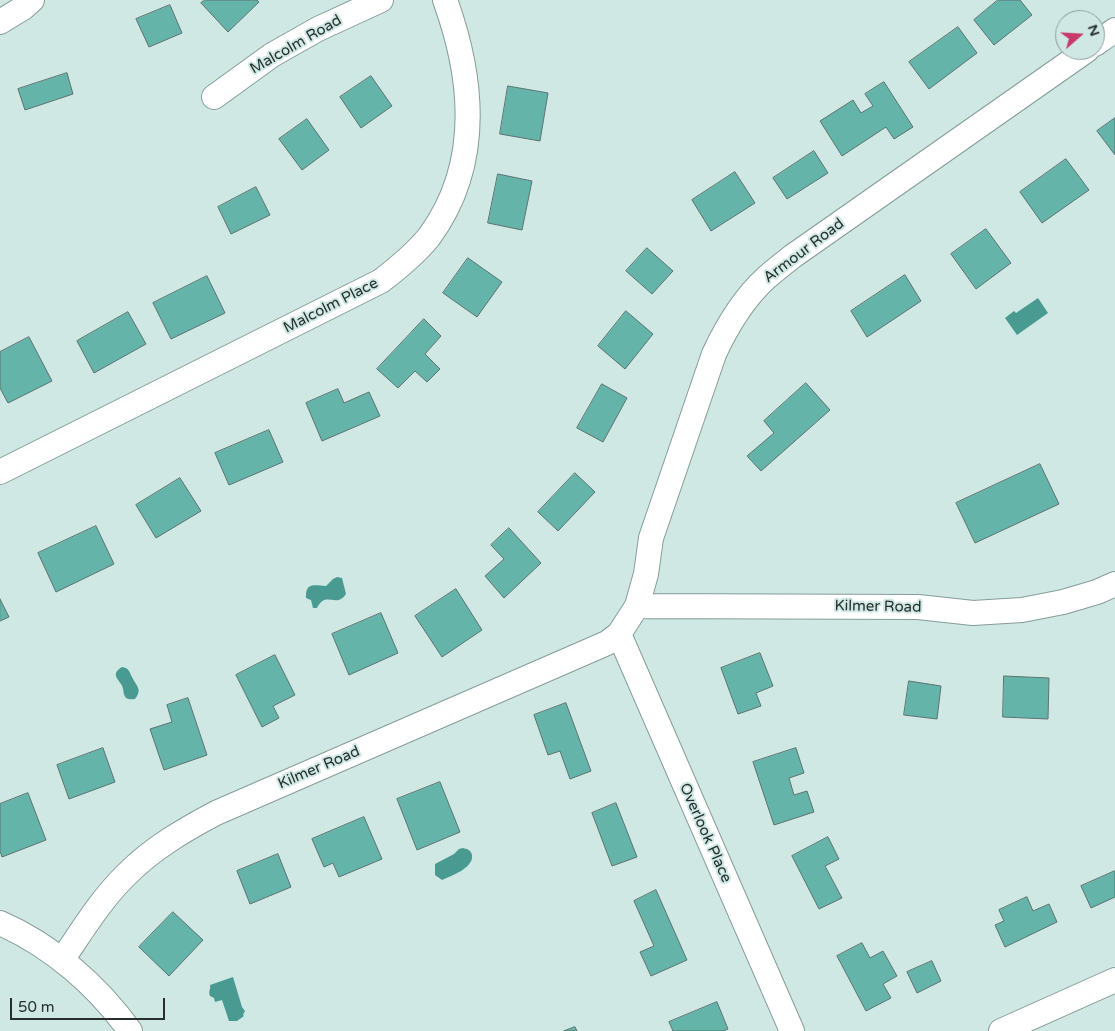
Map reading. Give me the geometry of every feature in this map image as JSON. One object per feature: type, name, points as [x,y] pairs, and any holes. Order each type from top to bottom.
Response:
[{"type":"street","points":[[0,22],[24,8],[32,0]]},
{"type":"street","name":"Malcolm Road","points":[[214,97],[272,55],[318,29],[381,0]]},
{"type":"street","name":"Malcolm Place","points":[[0,472],[381,281],[405,262],[428,238],[443,215],[457,185],[466,152],[469,118],[463,60],[445,0]]},
{"type":"street","name":"Armour Road","points":[[619,634],[637,606],[646,574],[651,538],[714,354],[726,329],[745,301],[766,278],[793,256],[1073,60]]},
{"type":"street","name":"Kilmer Road","points":[[637,606],[918,607],[973,613],[1022,610],[1063,602],[1097,592],[1115,584]]},
{"type":"street","name":"Kilmer Road","points":[[62,960],[103,901],[127,874],[154,850],[184,830],[216,813],[607,643],[619,634]]},
{"type":"street","name":"Overlook Place","points":[[619,634],[792,1031]]},
{"type":"street","points":[[0,923],[45,948],[62,960],[95,990],[130,1031]]},
{"type":"street","points":[[1001,1031],[1115,980]]},
{"type":"shaded area","points":[[1038,298],[1048,313],[1017,335],[1005,318]]},
{"type":"shaded area","points":[[337,577],[342,578],[346,594],[339,600],[324,600],[317,608],[313,608],[311,600],[306,598],[307,589],[315,585],[326,586]]},
{"type":"shaded area","points":[[122,667],[128,670],[139,690],[135,699],[125,697],[116,677],[117,671]]},
{"type":"shaded area","points":[[463,848],[470,851],[472,855],[472,860],[466,868],[442,880],[435,875],[435,864]]},
{"type":"shaded area","points":[[233,977],[245,1011],[244,1016],[237,1021],[229,1021],[222,1000],[215,1002],[214,998],[210,996],[209,991],[210,985]]},
{"type":"building","points":[[205,0],[257,0],[259,2],[228,32],[201,3]]},
{"type":"building","points":[[998,0],[1020,0],[1032,15],[994,45],[974,20]]},
{"type":"building","points":[[170,5],[182,33],[149,47],[136,19]]},
{"type":"building","points":[[958,27],[977,53],[929,89],[909,62]]},
{"type":"building","points":[[67,73],[73,94],[25,110],[18,89]]},
{"type":"building","points":[[371,76],[392,106],[361,128],[340,97]]},
{"type":"building","points":[[884,82],[913,127],[894,139],[886,127],[842,156],[820,121],[853,100],[861,113],[873,106],[865,94]]},
{"type":"building","points":[[508,86],[548,93],[540,141],[500,134]]},
{"type":"building","points":[[1115,118],[1115,155],[1097,131]]},
{"type":"building","points":[[307,119],[329,150],[302,170],[279,139]]},
{"type":"building","points":[[814,151],[828,173],[787,199],[773,178]]},
{"type":"building","points":[[1066,159],[1089,190],[1042,223],[1020,192]]},
{"type":"building","points":[[735,172],[755,203],[711,231],[692,200]]},
{"type":"building","points":[[498,174],[532,181],[522,230],[488,223]]},
{"type":"building","points":[[256,187],[270,215],[231,234],[218,207]]},
{"type":"building","points":[[986,229],[1011,263],[976,289],[951,254]]},
{"type":"building","points":[[647,248],[673,271],[652,294],[626,271]]},
{"type":"building","points":[[468,258],[502,282],[477,317],[443,293]]},
{"type":"building","points":[[905,275],[921,301],[867,337],[851,311]]},
{"type":"building","points":[[207,276],[225,313],[171,339],[153,303]]},
{"type":"building","points":[[626,311],[653,334],[625,369],[598,346]]},
{"type":"building","points":[[128,312],[146,344],[94,373],[77,341]]},
{"type":"building","points":[[424,319],[441,336],[425,354],[440,369],[427,382],[415,371],[398,388],[377,369]]},
{"type":"building","points":[[29,337],[52,381],[8,403],[0,388],[0,352]]},
{"type":"building","points":[[806,383],[830,410],[761,471],[747,456],[774,433],[764,421]]},
{"type":"building","points":[[602,384],[627,398],[603,442],[577,428]]},
{"type":"building","points":[[338,389],[344,403],[369,392],[380,416],[322,441],[306,403]]},
{"type":"building","points":[[269,430],[283,462],[229,485],[215,453]]},
{"type":"building","points":[[1040,464],[1059,504],[975,543],[956,503]]},
{"type":"building","points":[[575,473],[595,492],[558,531],[538,512]]},
{"type":"building","points":[[180,478],[201,511],[156,538],[136,505]]},
{"type":"building","points":[[96,526],[114,564],[56,592],[38,553]]},
{"type":"building","points":[[509,528],[541,563],[504,598],[485,576],[504,559],[491,545]]},
{"type":"building","points":[[456,589],[482,630],[442,657],[415,616]]},
{"type":"building","points":[[0,599],[9,617],[0,621]]},
{"type":"building","points":[[381,613],[398,653],[349,675],[332,634]]},
{"type":"building","points":[[760,653],[773,686],[756,693],[761,706],[738,714],[721,668]]},
{"type":"building","points":[[275,655],[295,695],[273,706],[279,718],[262,727],[236,675]]},
{"type":"building","points":[[1004,676],[1049,678],[1048,719],[1003,717]]},
{"type":"building","points":[[909,681],[941,686],[937,719],[904,715]]},
{"type":"building","points":[[188,698],[207,755],[164,770],[150,729],[172,722],[167,705]]},
{"type":"building","points":[[566,703],[591,771],[570,779],[560,751],[548,755],[534,715]]},
{"type":"building","points":[[103,748],[115,782],[69,799],[57,765]]},
{"type":"building","points":[[796,748],[804,773],[789,778],[794,795],[807,791],[814,812],[774,825],[753,762]]},
{"type":"building","points":[[440,782],[460,832],[417,850],[397,799]]},
{"type":"building","points":[[28,793],[46,840],[2,857],[0,851],[0,804]]},
{"type":"building","points":[[616,803],[637,857],[612,866],[592,813]]},
{"type":"building","points":[[364,817],[382,859],[339,877],[333,863],[324,867],[312,839]]},
{"type":"building","points":[[828,837],[839,859],[825,866],[842,898],[819,909],[792,856]]},
{"type":"building","points":[[278,854],[291,887],[250,904],[237,871]]},
{"type":"building","points":[[1115,871],[1115,897],[1091,908],[1081,886]]},
{"type":"building","points":[[656,890],[687,960],[651,976],[640,952],[654,946],[634,901]]},
{"type":"building","points":[[1027,897],[1033,911],[1049,904],[1057,922],[1005,947],[995,925],[1004,921],[999,910]]},
{"type":"building","points":[[173,912],[203,940],[169,976],[139,947]]},
{"type":"building","points":[[862,943],[870,958],[883,951],[897,976],[883,984],[891,998],[866,1011],[837,956]]},
{"type":"building","points":[[932,961],[941,981],[917,993],[907,972]]},
{"type":"building","points":[[717,1002],[728,1029],[724,1031],[673,1031],[669,1022]]},
{"type":"building","points":[[575,1027],[577,1031],[564,1031]]}]
